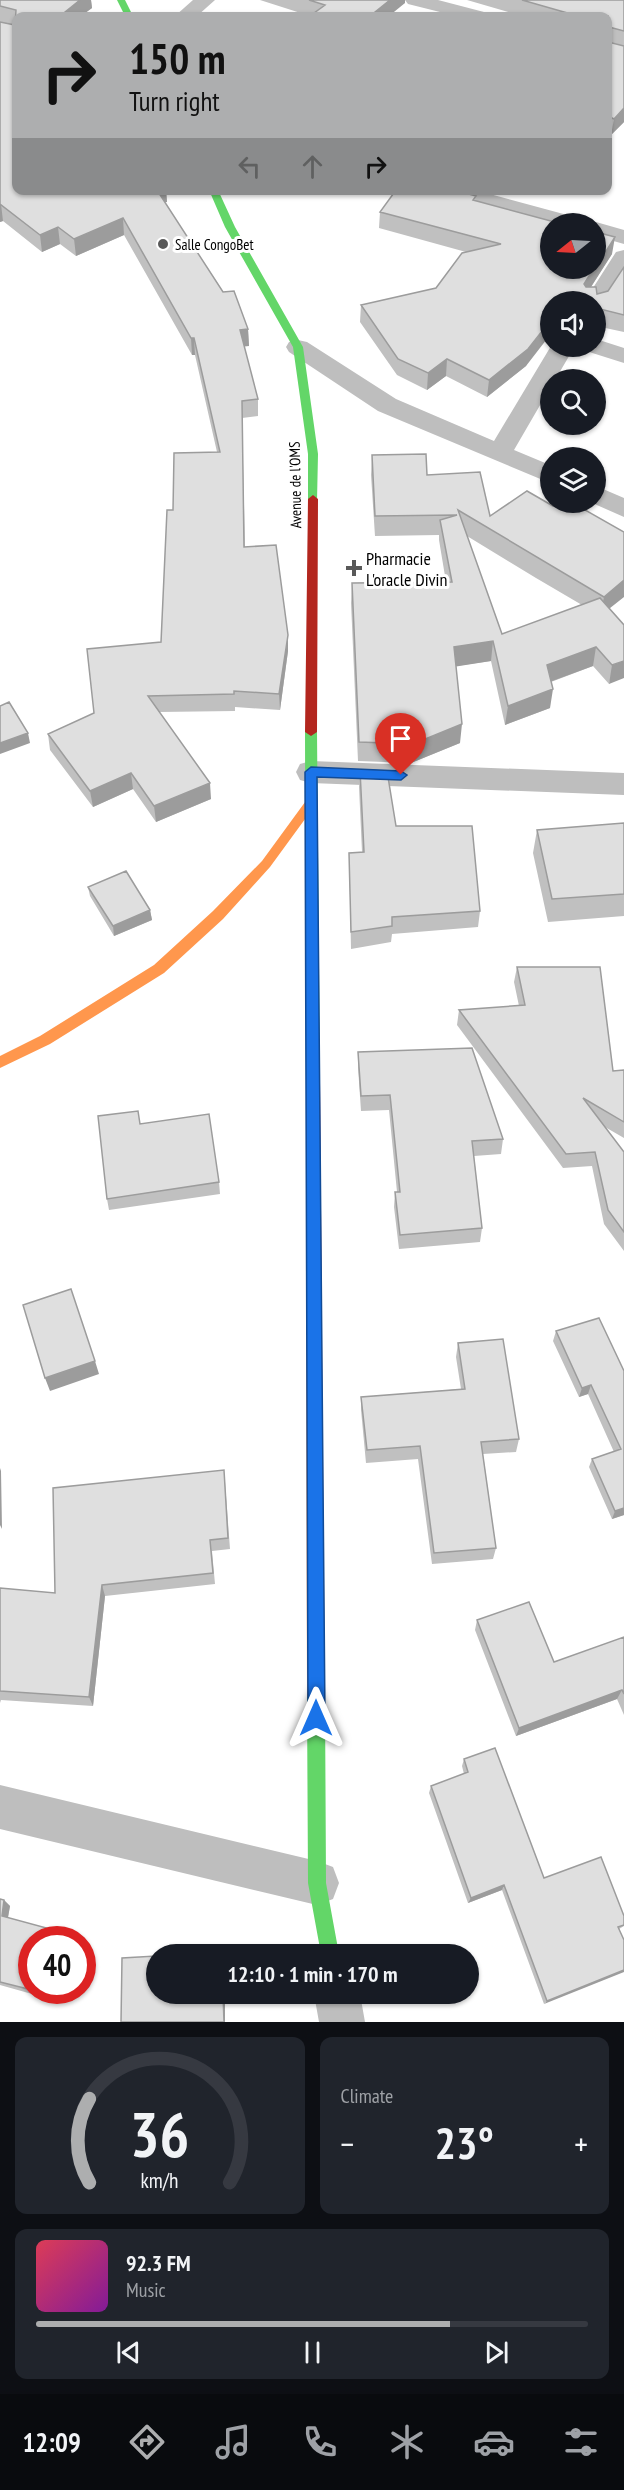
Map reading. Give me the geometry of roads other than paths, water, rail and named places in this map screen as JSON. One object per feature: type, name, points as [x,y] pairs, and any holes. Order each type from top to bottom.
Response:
[{"type":"street","points":[[190,12],[205,0]]},
{"type":"street","points":[[415,0],[462,12]]},
{"type":"street","name":"Avenue de l'OMS","points":[[215,195],[230,227],[298,347],[313,454],[312,786],[317,1883],[328,1944]]},
{"type":"street","points":[[467,195],[540,215]]},
{"type":"street","points":[[606,232],[624,237]]},
{"type":"street","points":[[603,291],[624,257]]},
{"type":"street","points":[[298,347],[387,405],[540,470]]},
{"type":"street","points":[[606,350],[624,356]]},
{"type":"street","points":[[500,452],[556,357]]},
{"type":"street","points":[[606,500],[624,508]]},
{"type":"street","points":[[0,1062],[45,1040],[159,969],[218,915],[266,864],[312,786],[624,784]]},
{"type":"street","points":[[0,1807],[317,1883]]},
{"type":"street","points":[[339,2004],[342,2022]]},
{"type":"place","name":"Salle CongoBet","points":[[163,244]]},
{"type":"place","name":"Pharmacie L'oracle Divin","points":[[354,568]]}]
